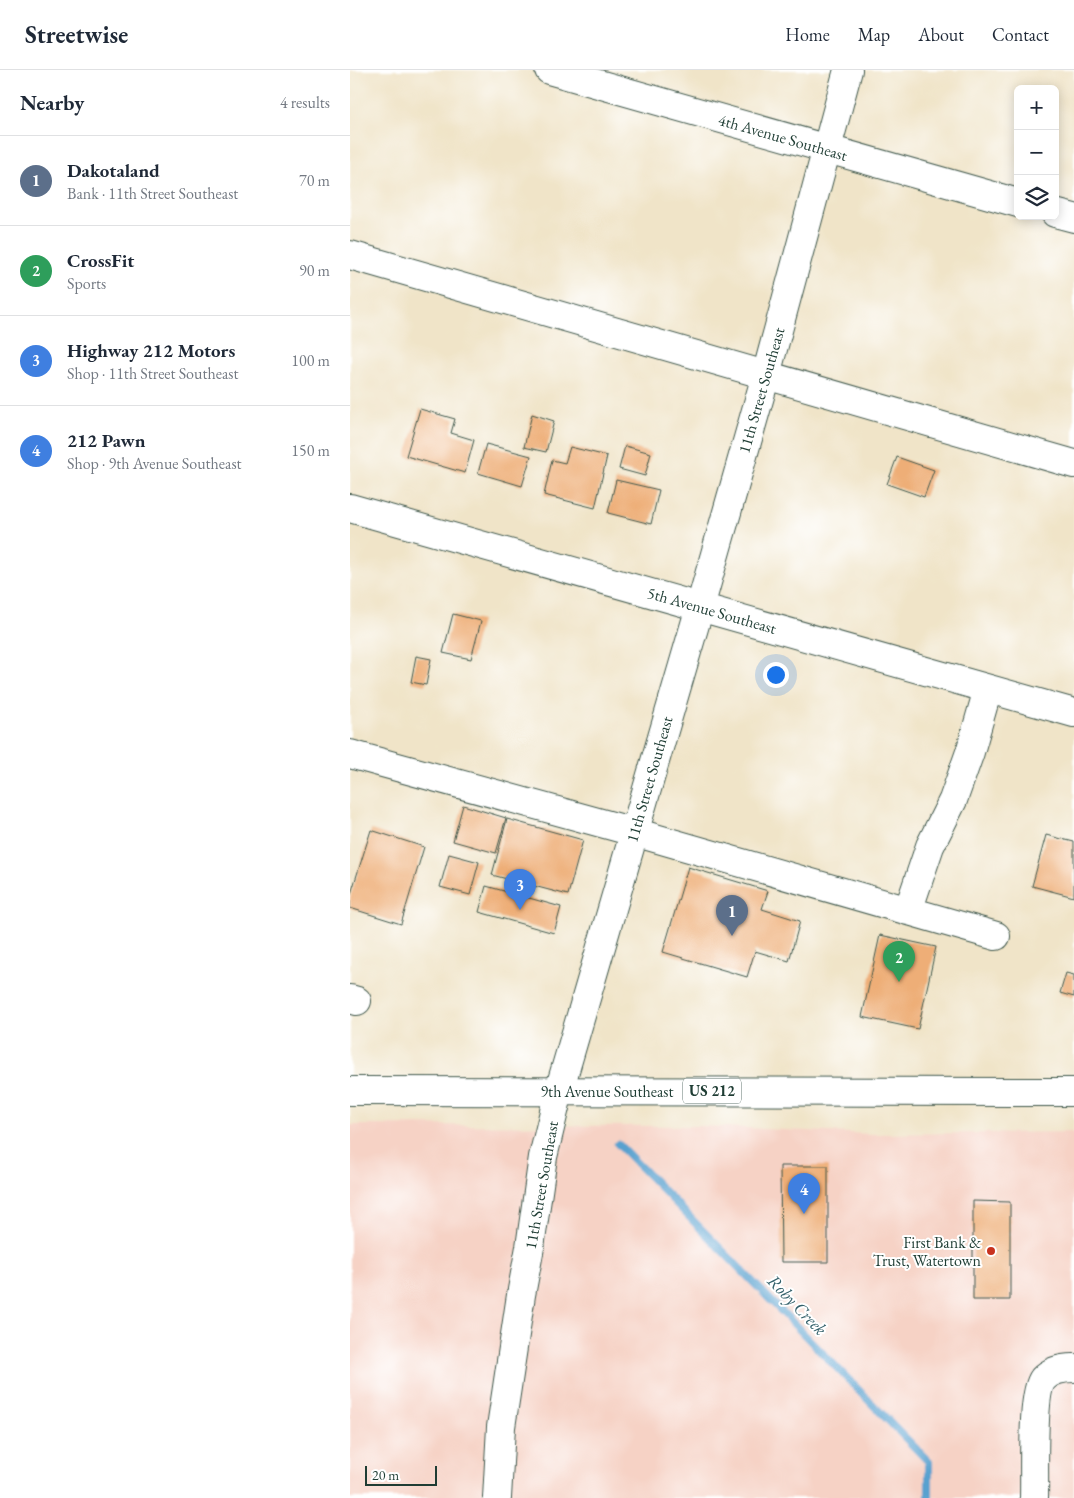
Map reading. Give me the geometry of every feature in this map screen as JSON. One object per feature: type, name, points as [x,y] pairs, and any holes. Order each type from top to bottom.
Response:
[{"type":"street","name":"4th Avenue Southeast","points":[[549,70],[1014,202]]},
{"type":"street","name":"11th Street Southeast","points":[[497,1498],[501,1427],[521,1295],[543,1157],[559,1091],[766,375],[848,70]]},
{"type":"street","points":[[1059,214],[1074,218]]},
{"type":"street","points":[[350,255],[1074,464]]},
{"type":"street","name":"5th Avenue Southeast","points":[[350,508],[1074,714]]},
{"type":"street","points":[[908,910],[930,846],[954,800],[988,689]]},
{"type":"street","points":[[350,754],[634,832],[996,936]]},
{"type":"street","name":"9th Avenue Southeast","points":[[350,1091],[1074,1092]]},
{"type":"street","points":[[1034,1498],[1036,1400],[1041,1381],[1050,1372],[1074,1368]]},
{"type":"shaded area","points":[[350,1125],[702,1126],[872,1134],[1074,1132],[1074,1498],[350,1498]]},
{"type":"building","points":[[420,409],[455,419],[451,433],[474,440],[465,473],[406,456]]},
{"type":"building","points":[[532,414],[554,421],[546,452],[524,447]]},
{"type":"building","points":[[486,444],[531,456],[522,486],[478,473]]},
{"type":"building","points":[[625,446],[651,453],[645,476],[619,469]]},
{"type":"building","points":[[570,447],[607,456],[595,508],[544,495],[552,460],[565,463]]},
{"type":"building","points":[[897,457],[934,470],[924,497],[887,484]]},
{"type":"building","points":[[616,480],[659,490],[651,524],[608,513]]},
{"type":"building","points":[[453,614],[481,621],[471,659],[443,653]]},
{"type":"building","points":[[416,656],[431,659],[426,685],[411,682]]},
{"type":"building","points":[[463,805],[506,818],[496,853],[453,841]]},
{"type":"building","points":[[507,819],[583,840],[568,895],[492,875]]},
{"type":"building","points":[[371,830],[424,847],[401,924],[350,908],[350,897]]},
{"type":"building","points":[[1046,835],[1074,842],[1074,897],[1032,886]]},
{"type":"building","points":[[449,854],[479,862],[470,895],[440,887]]},
{"type":"building","points":[[688,867],[768,891],[762,909],[800,921],[789,961],[755,951],[747,977],[663,952]]},
{"type":"building","points":[[486,886],[561,907],[554,933],[479,912]]},
{"type":"building","points":[[880,935],[936,947],[918,1029],[862,1017]]},
{"type":"building","points":[[1066,973],[1074,975],[1074,997],[1060,993]]},
{"type":"building","points":[[780,1166],[828,1166],[828,1262],[781,1262]]},
{"type":"building","name":"First Bank & Trust, Watertown","points":[[973,1201],[1010,1202],[1010,1300],[973,1300]]},
{"type":"waterway","name":"Roby Creek","points":[[618,1144],[929,1462],[929,1498]]},
{"type":"place","name":"Highway 212 Motors","points":[[520,910]]},
{"type":"place","name":"Dakotaland","points":[[732,936]]},
{"type":"place","name":"CrossFit","points":[[899,982]]},
{"type":"place","name":"212 Pawn","points":[[804,1214]]},
{"type":"place","name":"First Bank & Trust, Watertown","points":[[991,1251]]}]
